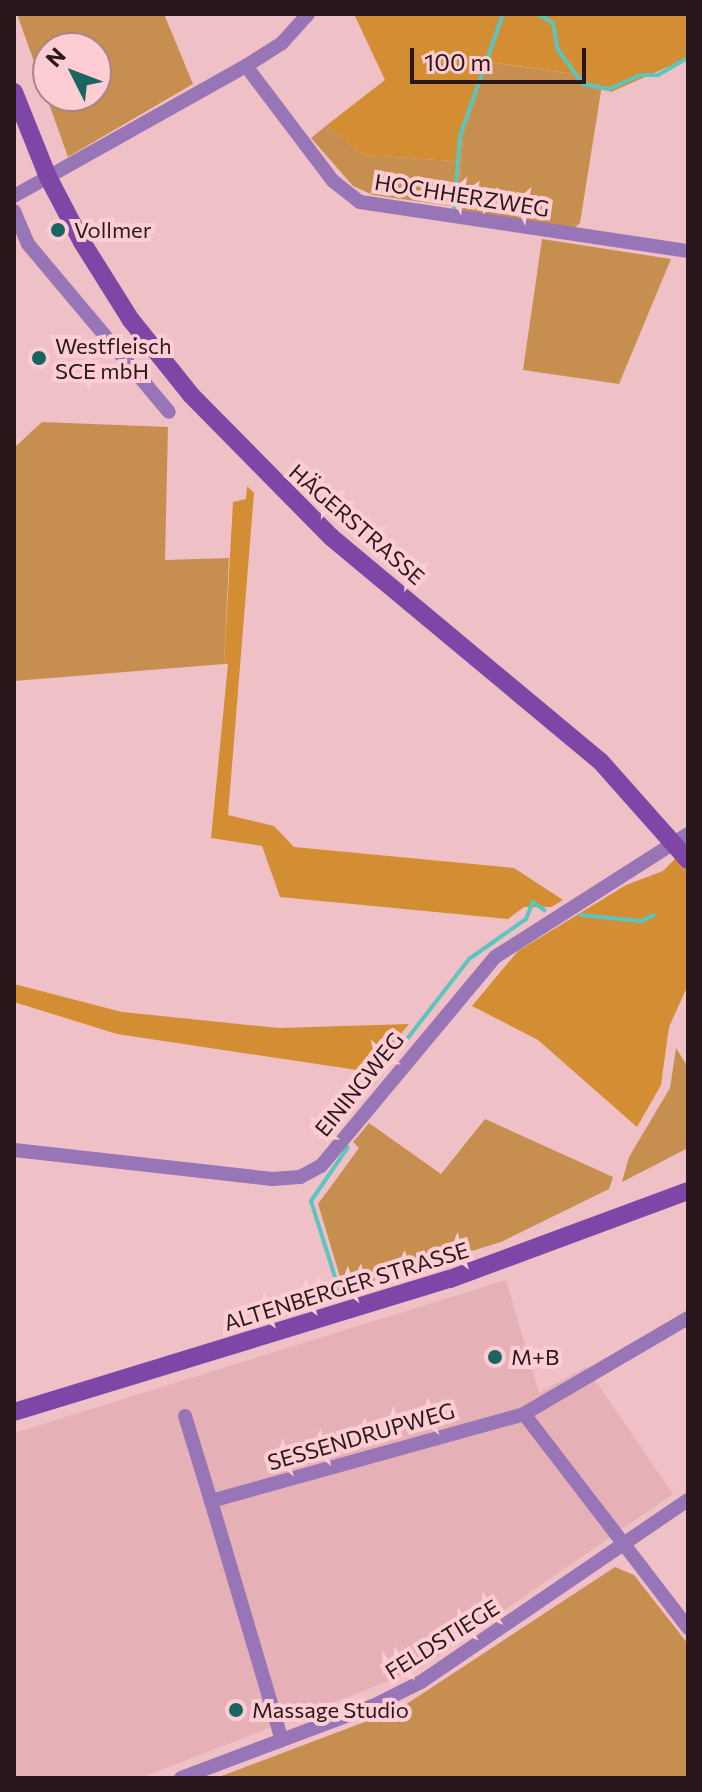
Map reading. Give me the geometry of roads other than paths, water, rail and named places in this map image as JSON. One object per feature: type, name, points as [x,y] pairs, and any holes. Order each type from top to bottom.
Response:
[{"type":"main road","name":"HÄGERSTRASSE","points":[[14,92],[48,177],[131,320],[240,449],[331,537],[591,753],[682,838],[688,860]]},
{"type":"main road","name":"ALTENBERGER STRASSE","points":[[14,1412],[487,1267],[688,1191]]},
{"type":"street","points":[[14,196],[246,66],[282,43],[308,14]]},
{"type":"street","name":"HOCHHERZWEG","points":[[246,66],[333,181],[360,202],[688,251]]},
{"type":"street","points":[[14,211],[35,254],[169,412]]},
{"type":"street","name":"EININGWEG","points":[[14,1150],[272,1179],[300,1177],[321,1166],[495,957],[682,838]]},
{"type":"street","name":"SESSENDRUPWEG","points":[[211,1501],[524,1414],[688,1318]]},
{"type":"street","points":[[524,1414],[688,1628]]},
{"type":"street","points":[[185,1416],[282,1740]]},
{"type":"street","name":"FELDSTIEGE","points":[[181,1778],[421,1682],[688,1500]]},
{"type":"waterway","points":[[454,208],[460,136],[503,14]]},
{"type":"waterway","points":[[538,14],[553,23],[558,50],[583,84],[609,89],[641,75],[658,75],[688,58]]},
{"type":"waterway","points":[[369,1088],[469,959],[526,919],[533,902],[544,910]]},
{"type":"waterway","points":[[581,915],[641,921],[654,915]]},
{"type":"waterway","points":[[340,1293],[311,1201],[348,1147]]},
{"type":"place","name":"Vollmer","points":[[58,230]]},
{"type":"place","name":"Westfleisch SCE mbH","points":[[39,358]]},
{"type":"place","name":"M+B","points":[[495,1357]]},
{"type":"place","name":"Massage Studio","points":[[236,1710]]}]
